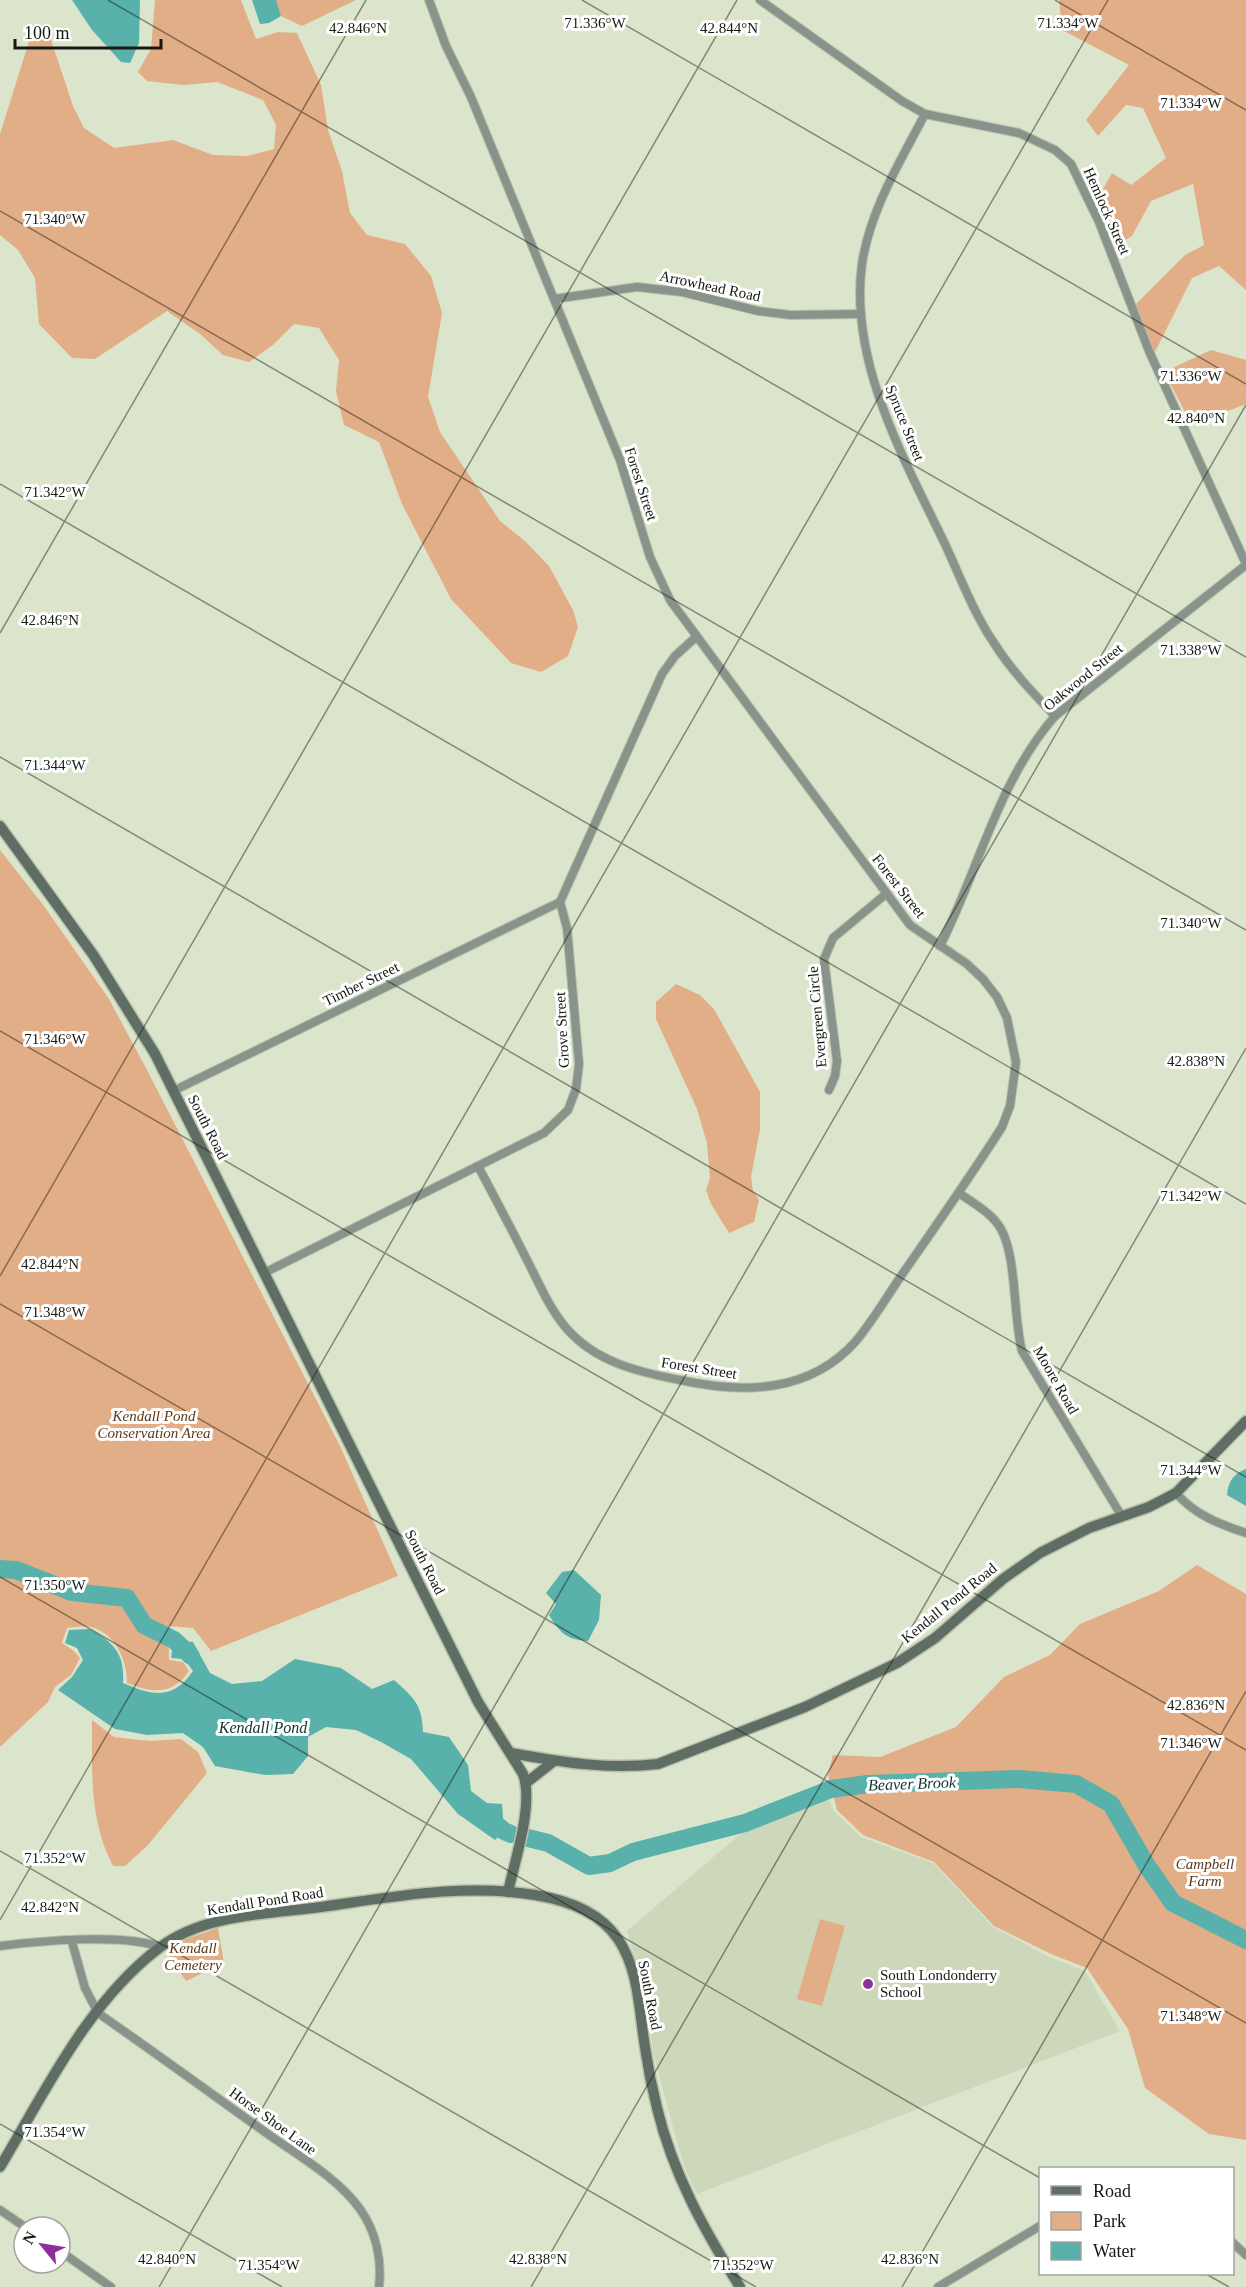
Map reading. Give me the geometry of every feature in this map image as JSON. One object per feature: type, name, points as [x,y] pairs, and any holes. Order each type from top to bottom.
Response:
[{"type":"street","name":"Forest Street","points":[[429,0],[446,46],[471,97],[620,460],[659,579],[696,637],[910,925],[967,964],[997,997],[1010,1028],[1016,1062],[1010,1106],[1002,1127],[869,1324],[839,1358],[820,1371],[778,1386],[732,1389],[643,1372],[600,1357],[581,1344],[552,1308],[478,1166]]},
{"type":"street","name":"Hemlock Street","points":[[760,0],[925,114],[1019,133],[1055,150],[1071,164],[1107,243],[1149,351],[1246,565]]},
{"type":"street","name":"Spruce Street","points":[[925,114],[873,220],[862,263],[861,315],[869,369],[906,463],[978,616],[1013,669],[1055,716]]},
{"type":"street","name":"Arrowhead Road","points":[[554,299],[637,287],[682,292],[758,311],[791,315],[861,315]]},
{"type":"street","name":"Oakwood Street","points":[[940,946],[1014,774],[1055,716],[1246,565]]},
{"type":"street","points":[[560,902],[662,674],[675,656],[696,637]]},
{"type":"street","name":"South Road","points":[[0,826],[124,1000],[173,1091],[478,1702],[511,1753],[526,1783]]},
{"type":"street","name":"Evergreen Circle","points":[[829,1090],[835,1076],[837,1061],[824,959],[833,938],[886,894]]},
{"type":"street","name":"Timber Street","points":[[173,1091],[560,902]]},
{"type":"street","name":"Grove Street","points":[[264,1273],[478,1166],[552,1126],[568,1110],[576,1089],[578,1042],[567,928],[560,902]]},
{"type":"street","name":"Moore Road","points":[[959,1193],[993,1219],[1000,1228],[1007,1250],[1016,1329],[1022,1352],[1121,1515]]},
{"type":"street","name":"Kendall Pond Road","points":[[511,1753],[554,1761],[628,1768],[658,1764],[805,1707],[897,1663],[935,1638],[1003,1579],[1031,1560],[1079,1533],[1121,1515],[1149,1508],[1176,1493],[1246,1421]]},
{"type":"street","points":[[1176,1493],[1186,1505],[1204,1517],[1246,1533]]},
{"type":"street","points":[[508,1892],[526,1801],[526,1783],[554,1761]]},
{"type":"street","name":"South Road","points":[[508,1892],[571,1904],[597,1917],[618,1939],[632,1970],[650,2080],[667,2146],[688,2198],[740,2287]]},
{"type":"street","name":"Kendall Pond Road","points":[[0,2167],[57,2068],[98,2013],[137,1967],[160,1947],[208,1924],[242,1917],[426,1893],[508,1892]]},
{"type":"street","points":[[0,1946],[135,1940],[160,1947]]},
{"type":"street","points":[[72,1942],[85,1988],[98,2013]]},
{"type":"street","name":"Horse Shoe Lane","points":[[98,2013],[306,2161],[344,2192],[366,2218],[375,2239],[380,2262],[379,2287]]},
{"type":"street","points":[[938,2287],[1039,2227]]},
{"type":"street","points":[[1234,2243],[1246,2255]]},
{"type":"street","points":[[72,2259],[111,2287]]},
{"type":"shaded area","name":"South Londonderry School","points":[[828,1798],[834,1811],[861,1837],[933,1863],[993,1927],[1049,1957],[1085,1971],[1120,2031],[697,2194],[687,2174],[677,2142],[654,2056],[646,1998],[627,1931],[745,1830]]},
{"type":"green space","points":[[155,0],[241,0],[256,39],[278,32],[297,33],[321,85],[328,130],[342,171],[350,213],[367,235],[405,244],[431,276],[442,313],[428,397],[440,432],[500,521],[525,541],[549,566],[573,610],[578,627],[568,656],[541,672],[511,663],[451,599],[402,504],[379,442],[344,425],[336,391],[339,360],[319,328],[294,324],[274,344],[249,362],[223,355],[200,334],[167,311],[95,359],[72,358],[39,324],[35,278],[18,250],[0,235],[0,134],[31,35],[49,34],[73,106],[84,128],[114,148],[173,140],[213,155],[247,156],[274,149],[276,125],[263,100],[217,82],[184,85],[147,81],[138,72],[151,49]]},
{"type":"green space","points":[[276,0],[356,0],[302,26],[281,16]]},
{"type":"green space","points":[[1059,0],[1246,0],[1246,290],[1219,266],[1192,278],[1154,354],[1136,304],[1185,255],[1204,245],[1193,184],[1151,201],[1132,236],[1116,246],[1095,203],[1112,173],[1131,185],[1166,158],[1143,108],[1126,105],[1098,136],[1086,120],[1129,65],[1062,30]]},
{"type":"green space","points":[[1211,350],[1246,360],[1246,404],[1192,425],[1164,372]]},
{"type":"green space","name":"Kendall Pond Conservation Area","points":[[0,850],[44,906],[109,999],[340,1446],[398,1576],[211,1651],[193,1628],[168,1626],[169,1660],[183,1662],[189,1671],[176,1685],[161,1690],[145,1689],[127,1683],[122,1657],[107,1635],[91,1627],[67,1628],[62,1643],[80,1658],[71,1675],[55,1687],[48,1702],[0,1747]]},
{"type":"green space","points":[[676,984],[700,995],[714,1009],[760,1092],[760,1129],[751,1177],[753,1191],[759,1200],[754,1222],[729,1233],[711,1204],[706,1190],[710,1178],[707,1143],[697,1109],[656,1019],[656,1002]]},
{"type":"green space","name":"Campbell Farm","points":[[1197,1565],[1246,1594],[1246,2140],[1209,2134],[1145,2088],[1128,2029],[1087,1968],[1051,1954],[994,1926],[934,1862],[863,1835],[837,1810],[828,1775],[833,1755],[880,1757],[956,1727],[1004,1677],[1050,1655],[1080,1624],[1159,1591]]},
{"type":"green space","points":[[92,1720],[114,1737],[150,1741],[181,1739],[198,1752],[207,1773],[148,1845],[125,1866],[113,1866],[100,1831],[94,1795]]},
{"type":"green space","points":[[820,1919],[845,1926],[822,2006],[797,1999]]},
{"type":"green space","name":"Kendall Cemetery","points":[[218,1928],[224,1963],[186,1981],[166,1952],[180,1941]]},
{"type":"water","points":[[72,0],[140,0],[139,43],[130,63],[121,62],[92,30]]},
{"type":"water","points":[[252,0],[276,0],[281,16],[269,23],[260,24]]},
{"type":"water","points":[[1246,1469],[1246,1506],[1227,1495],[1232,1479]]},
{"type":"water","points":[[574,1570],[601,1595],[599,1620],[588,1641],[569,1637],[557,1627],[549,1615],[556,1604],[546,1593],[562,1572]]},
{"type":"water","name":"Kendall Pond","points":[[89,1629],[105,1639],[116,1650],[122,1664],[123,1683],[153,1693],[162,1693],[178,1687],[193,1671],[184,1659],[171,1658],[174,1640],[193,1642],[210,1673],[232,1684],[262,1681],[295,1659],[341,1668],[372,1689],[394,1680],[416,1702],[421,1715],[423,1732],[449,1737],[468,1765],[471,1791],[487,1803],[502,1804],[504,1831],[495,1840],[458,1814],[411,1759],[356,1730],[326,1727],[308,1737],[308,1756],[293,1774],[265,1775],[215,1766],[203,1747],[183,1733],[147,1735],[115,1729],[58,1690],[72,1677],[83,1660],[77,1648],[65,1643],[69,1630]]},
{"type":"waterway","name":"Beaver Brook","points":[[0,1569],[16,1570],[72,1592],[127,1598],[144,1625],[174,1640],[191,1656]]},
{"type":"waterway","name":"Beaver Brook","points":[[528,1838],[548,1843],[589,1866],[610,1863],[633,1852],[745,1823],[831,1789],[868,1784],[1019,1779],[1076,1784],[1111,1804],[1147,1866],[1173,1903],[1246,1940]]},
{"type":"waterway","name":"Beaver Brook","points":[[486,1816],[511,1834]]},
{"type":"place","name":"South Londonderry School","points":[[868,1984]]}]
